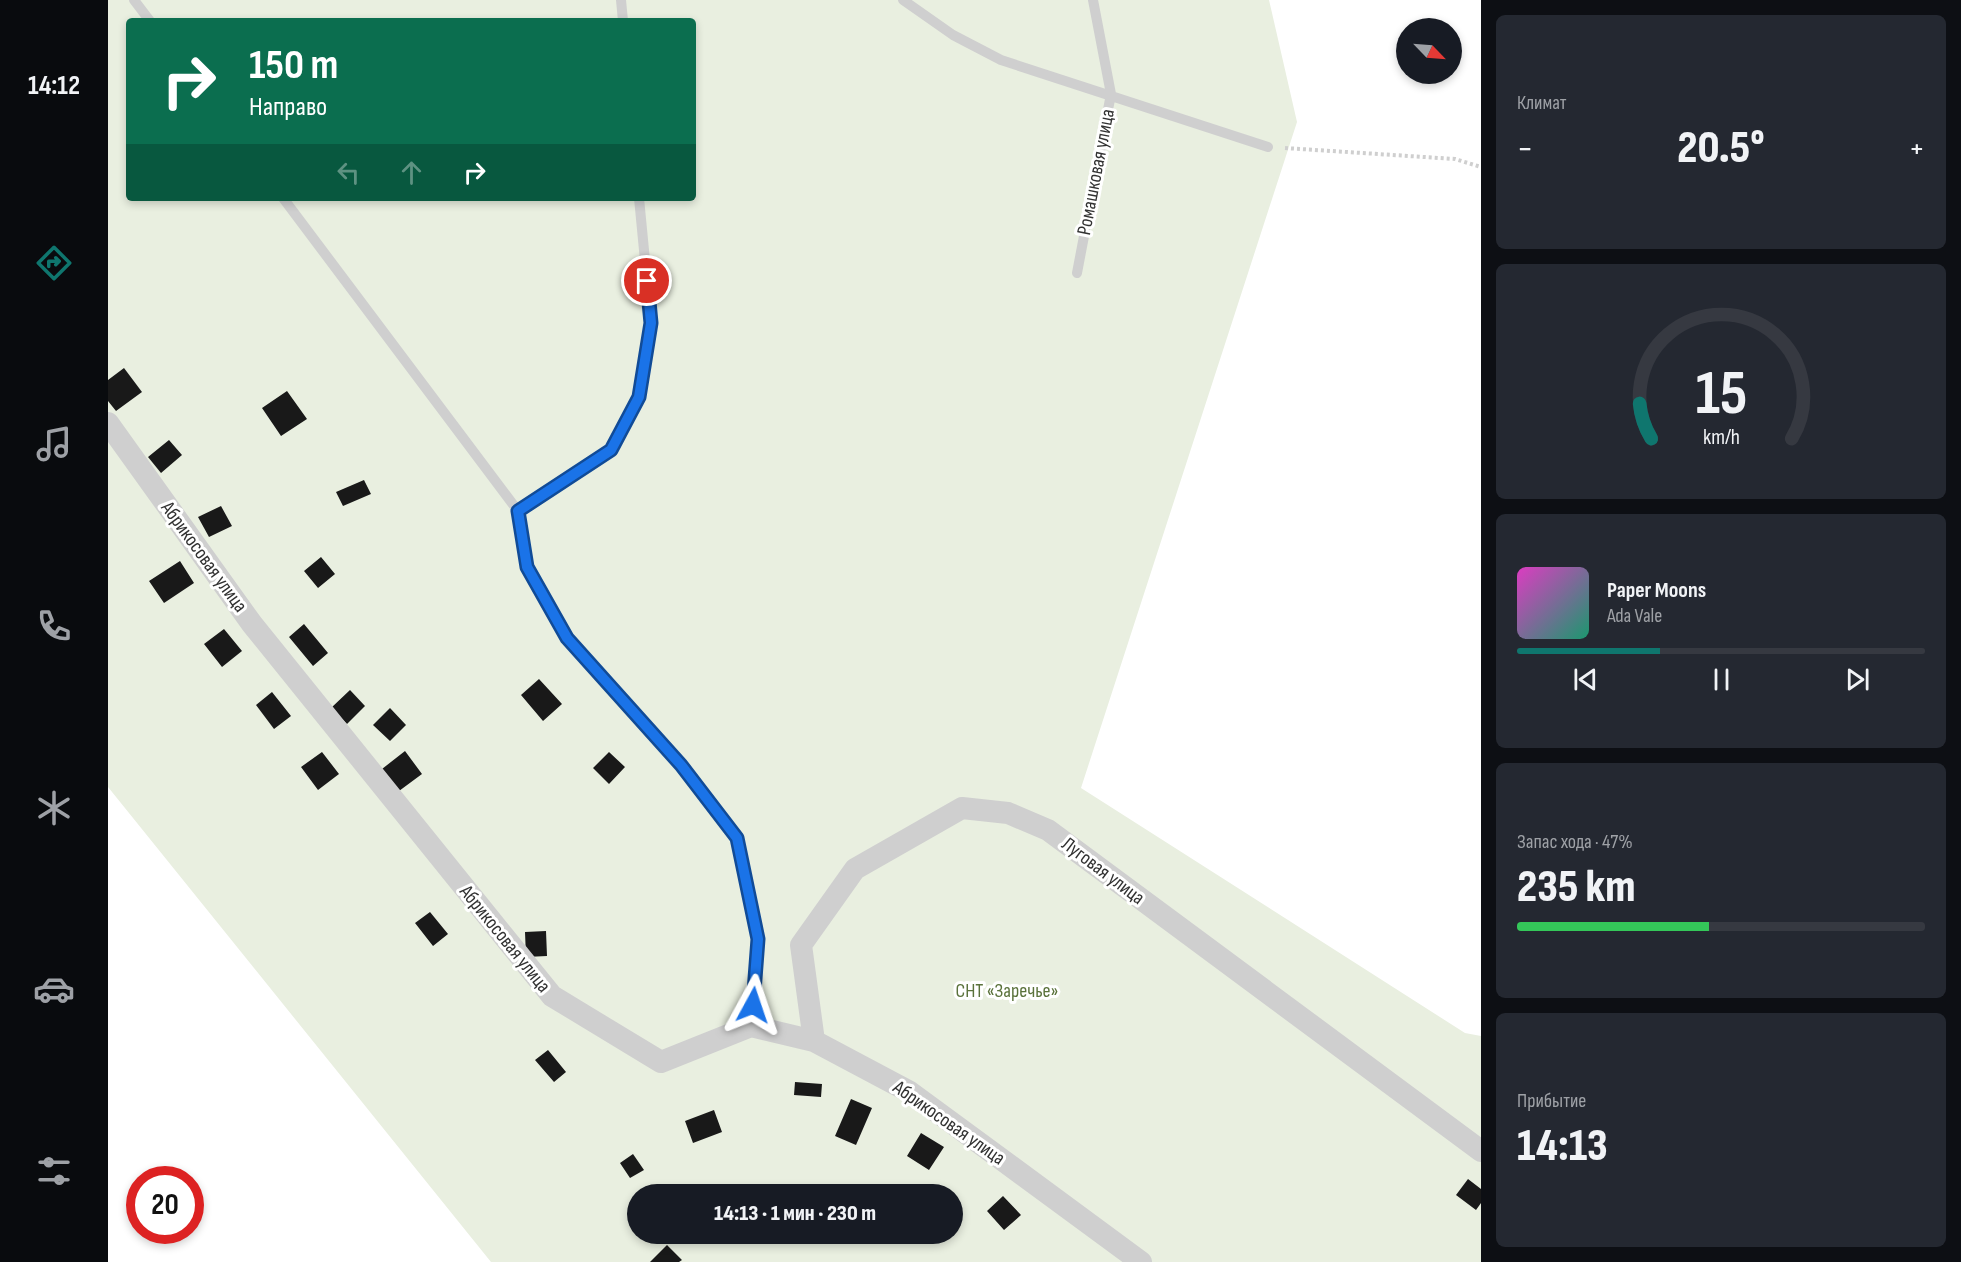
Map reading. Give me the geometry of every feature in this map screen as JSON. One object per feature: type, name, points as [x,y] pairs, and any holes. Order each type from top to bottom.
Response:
[{"type":"street","name":"Абрикосовая улица","points":[[108,423],[252,624],[552,996],[660,1062],[751,1026],[814,1041],[910,1092],[1141,1262]]},
{"type":"street","name":"Луговая улица","points":[[814,1041],[801,945],[855,869],[962,808],[1008,813],[1048,830],[1481,1151]]},
{"type":"lane","points":[[134,0],[148,18]]},
{"type":"lane","points":[[621,0],[623,18]]},
{"type":"lane","points":[[903,0],[953,35],[1001,60],[1268,147]]},
{"type":"lane","name":"Ромашковая улица","points":[[1077,273],[1111,94],[1093,0]]},
{"type":"lane","points":[[285,201],[518,511],[527,567],[567,638],[681,765],[737,838],[758,939],[751,1026]]},
{"type":"lane","points":[[518,511],[611,450],[639,397],[651,323],[639,201]]},
{"type":"path","points":[[1268,147],[1455,159],[1481,167]]},
{"type":"green space","name":"СНТ «Заречье»","points":[[108,0],[1269,0],[1297,122],[1081,788],[1465,1033],[1481,1036],[1481,1262],[491,1262],[108,787]]},
{"type":"building","points":[[124,368],[142,392],[116,411],[108,401],[108,380]]},
{"type":"building","points":[[287,391],[307,419],[281,436],[262,408]]},
{"type":"building","points":[[169,440],[182,455],[161,473],[148,457]]},
{"type":"building","points":[[364,480],[371,494],[343,506],[336,492]]},
{"type":"building","points":[[221,506],[232,526],[209,537],[198,517]]},
{"type":"building","points":[[321,557],[335,574],[318,588],[304,571]]},
{"type":"building","points":[[180,561],[194,583],[164,603],[149,581]]},
{"type":"building","points":[[304,624],[328,653],[313,666],[289,637]]},
{"type":"building","points":[[224,629],[242,651],[222,667],[204,644]]},
{"type":"building","points":[[539,679],[562,704],[543,721],[521,695]]},
{"type":"building","points":[[350,690],[365,706],[347,724],[331,708]]},
{"type":"building","points":[[272,692],[291,716],[274,729],[256,705]]},
{"type":"building","points":[[390,708],[406,725],[390,741],[373,725]]},
{"type":"building","points":[[405,751],[422,774],[399,791],[382,769]]},
{"type":"building","points":[[322,752],[339,774],[318,790],[301,767]]},
{"type":"building","points":[[609,752],[625,767],[609,784],[593,768]]},
{"type":"building","points":[[430,912],[448,934],[433,946],[415,923]]},
{"type":"building","points":[[546,931],[547,956],[526,957],[525,932]]},
{"type":"building","points":[[548,1050],[566,1072],[554,1082],[535,1060]]},
{"type":"building","points":[[795,1082],[822,1084],[821,1097],[794,1095]]},
{"type":"building","points":[[851,1099],[872,1108],[856,1145],[835,1136]]},
{"type":"building","points":[[714,1110],[722,1132],[693,1143],[685,1121]]},
{"type":"building","points":[[921,1133],[944,1147],[929,1170],[907,1156]]},
{"type":"building","points":[[633,1154],[644,1170],[630,1178],[620,1163]]},
{"type":"building","points":[[1468,1179],[1481,1189],[1481,1203],[1476,1210],[1456,1195]]},
{"type":"building","points":[[1003,1196],[1021,1215],[1004,1230],[987,1211]]},
{"type":"building","points":[[667,1245],[682,1260],[679,1262],[650,1262]]},
{"type":"route","points":[[647,281],[651,323],[639,397],[611,450],[518,511],[527,567],[567,638],[681,765],[737,838],[758,939],[753,1005]]}]
